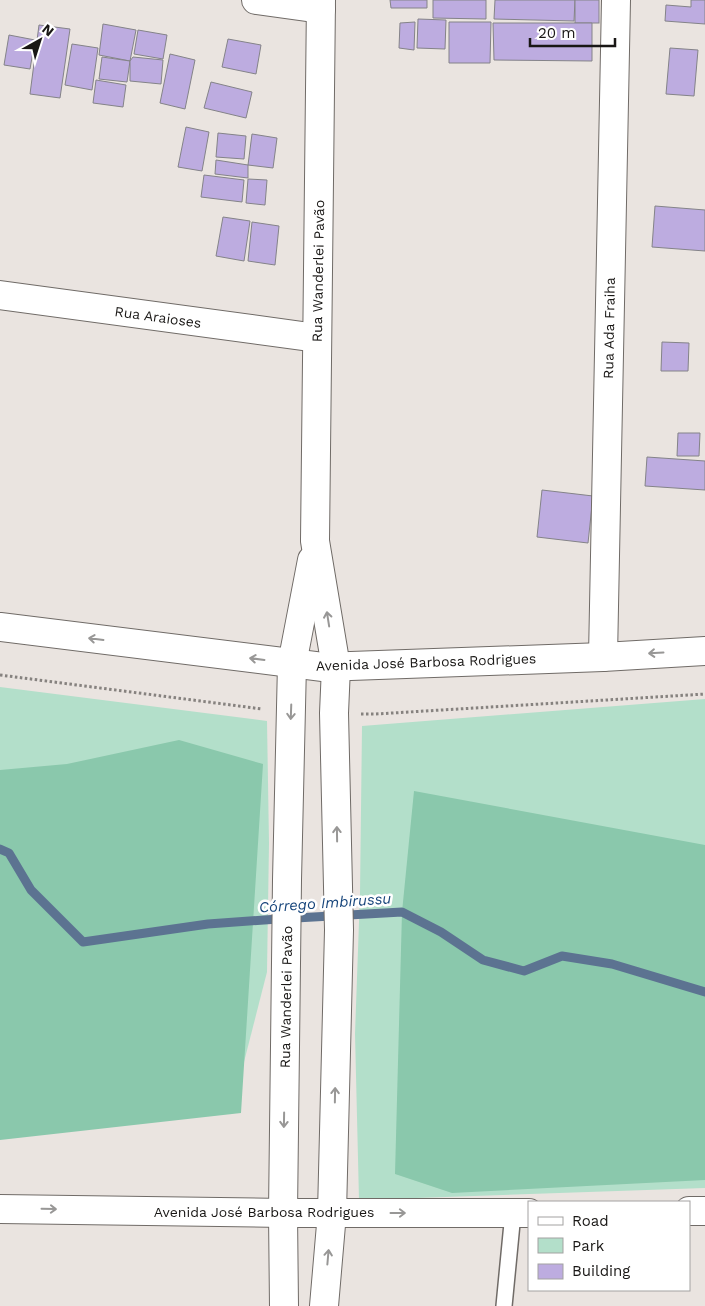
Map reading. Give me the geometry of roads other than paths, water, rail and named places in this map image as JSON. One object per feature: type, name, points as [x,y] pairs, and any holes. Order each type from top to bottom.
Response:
[{"type":"street","points":[[256,0],[321,4]]},
{"type":"street","name":"Rua Ada Fraiha","points":[[603,657],[616,0]]},
{"type":"street","name":"Rua Wanderlei Pavão","points":[[321,4],[315,541],[336,667],[334,713],[338,883],[332,1213],[324,1306]]},
{"type":"street","name":"Rua Araioses","points":[[0,295],[317,338]]},
{"type":"street","name":"Rua Wanderlei Pavão","points":[[284,1306],[283,1213],[287,880],[292,664],[315,541]]},
{"type":"street","name":"Avenida José Barbosa Rodrigues","points":[[0,627],[323,668],[603,657],[705,650]]},
{"type":"street","name":"Avenida José Barbosa Rodrigues","points":[[0,1208],[283,1213],[521,1213]]},
{"type":"street","points":[[690,1211],[705,1211]]},
{"type":"lane","points":[[504,1306],[521,1213]]},
{"type":"waterway","name":"Córrego Imbirussu","points":[[0,849],[9,853],[31,890],[83,942],[208,924],[402,912],[441,932],[483,960],[524,971],[562,956],[612,964],[705,992]]}]
